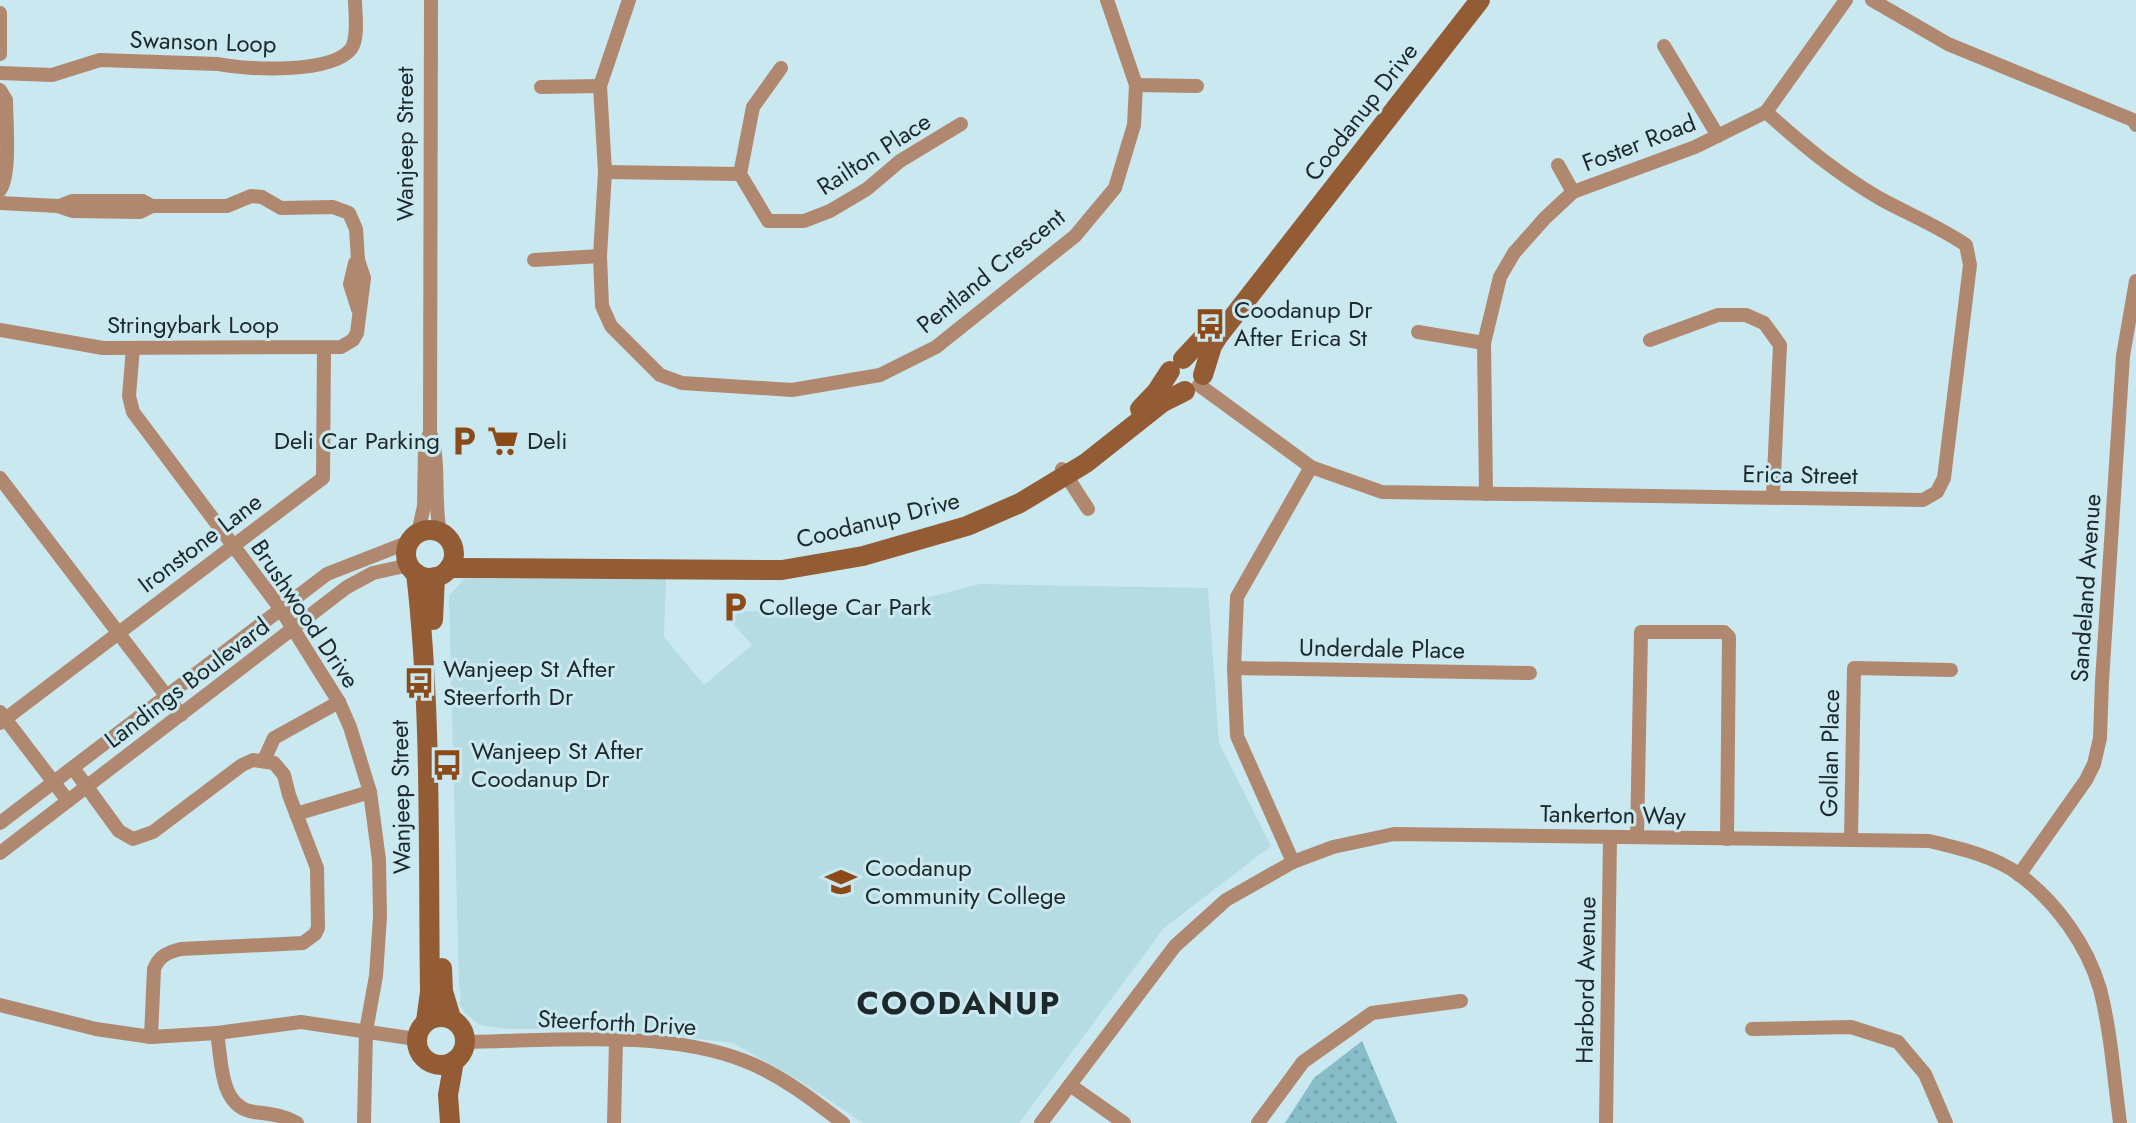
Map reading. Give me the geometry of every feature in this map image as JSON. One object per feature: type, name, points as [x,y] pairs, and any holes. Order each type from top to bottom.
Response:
[{"type":"main road","name":"Coodanup Drive","points":[[1065,472],[1143,406],[1176,365],[1210,332],[1469,0]]},
{"type":"main road","name":"Coodanup Drive","points":[[432,567],[489,558],[718,561],[817,556],[873,545],[952,523],[1065,472],[1106,449],[1163,402],[1196,383],[1219,335],[1480,0]]},
{"type":"main road","points":[[1196,361],[1196,383],[1172,382],[1176,365],[1196,361]]},
{"type":"main road","points":[[425,530],[440,532],[450,540],[432,567],[406,557],[414,537],[425,530]]},
{"type":"main road","name":"Wanjeep Street","points":[[432,567],[443,991],[451,1018]]},
{"type":"main road","name":"Wanjeep Street","points":[[421,1030],[430,992],[425,671],[432,567]]},
{"type":"main road","points":[[437,1123],[436,1089],[429,1062],[419,1052],[421,1030],[438,1016],[451,1018],[462,1028],[465,1042],[464,1049],[454,1061],[448,1095],[450,1123]]},
{"type":"main road","points":[[429,1062],[441,1065],[454,1061]]},
{"type":"street","name":"Swanson Loop","points":[[0,73],[52,75],[100,60],[218,64],[237,68],[319,66],[337,61],[352,48],[355,40],[355,0]]},
{"type":"street","name":"Wanjeep Street","points":[[414,537],[424,506],[425,447],[430,432],[431,0]]},
{"type":"street","name":"Pentland Crescent","points":[[629,0],[600,86],[605,172],[600,256],[602,306],[611,326],[660,375],[682,383],[792,390],[880,375],[936,347],[1075,236],[1115,188],[1134,125],[1136,85],[1107,0]]},
{"type":"street","name":"Foster Road","points":[[1486,494],[1484,343],[1500,277],[1514,253],[1573,192],[1695,147],[1766,112],[1846,0]]},
{"type":"street","points":[[1872,0],[1948,44],[2133,120],[2136,125]]},
{"type":"street","points":[[0,13],[0,54]]},
{"type":"street","points":[[1664,46],[1718,136]]},
{"type":"street","points":[[605,172],[740,174],[753,107],[781,68]]},
{"type":"street","points":[[1136,85],[1197,86]]},
{"type":"street","points":[[541,87],[600,86]]},
{"type":"street","points":[[0,90],[6,100],[5,173],[4,186],[0,190]]},
{"type":"street","name":"Erica Street","points":[[1196,383],[1311,467],[1382,492],[1923,500],[1937,492],[1944,478],[1970,265],[1966,245],[1823,163],[1766,112]]},
{"type":"street","name":"Railton Place","points":[[740,174],[768,221],[804,221],[847,202],[900,161],[961,124]]},
{"type":"street","points":[[1558,165],[1573,192]]},
{"type":"street","name":"Stringybark Loop","points":[[0,203],[58,206],[73,211],[140,212],[152,206],[219,207],[251,196],[262,197],[281,208],[333,207],[349,213],[356,229],[358,260],[364,278],[357,333],[353,340],[341,347],[103,348],[0,330]]},
{"type":"street","points":[[534,260],[600,256]]},
{"type":"street","name":"Sandeland Avenue","points":[[2019,875],[2086,780],[2094,764],[2100,738],[2123,356],[2136,281]]},
{"type":"street","points":[[1650,340],[1718,315],[1746,315],[1764,323],[1780,345],[1773,496]]},
{"type":"street","points":[[1418,332],[1484,343]]},
{"type":"street","name":"Brushwood Drive","points":[[133,348],[129,396],[133,412],[294,629],[339,702],[370,792],[379,860],[380,917],[376,976],[366,1031],[364,1123]]},
{"type":"street","name":"Ironstone Lane","points":[[2,718],[323,478],[324,348]]},
{"type":"street","name":"Wanjeep Street","points":[[430,432],[436,449],[436,509],[440,532]]},
{"type":"street","points":[[1293,862],[1237,736],[1234,668],[1237,597],[1311,467]]},
{"type":"street","points":[[1065,472],[1088,509]]},
{"type":"street","points":[[0,478],[181,715]]},
{"type":"street","name":"Landings Boulevard","points":[[0,823],[327,574],[414,537]]},
{"type":"street","name":"Landings Boulevard","points":[[0,853],[347,587],[373,573],[432,567]]},
{"type":"street","points":[[1637,837],[1641,632],[1724,632],[1729,637],[1727,839]]},
{"type":"street","name":"Underdale Place","points":[[1234,668],[1530,673]]},
{"type":"street","name":"Gollan Place","points":[[1851,839],[1854,668],[1951,670]]},
{"type":"street","points":[[264,760],[274,738],[339,702]]},
{"type":"street","points":[[2,718],[68,801]]},
{"type":"street","points":[[73,768],[119,831],[133,839],[153,832],[242,765],[253,760],[264,760],[280,767],[317,868],[318,928],[303,943],[202,946],[169,952],[157,961],[151,1037]]},
{"type":"street","points":[[296,814],[370,792]]},
{"type":"street","name":"Tankerton Way","points":[[1041,1123],[1175,946],[1226,900],[1293,862],[1333,847],[1394,834],[1929,841],[1966,849],[2019,875],[2065,920],[2089,959],[2100,990],[2120,1123]]},
{"type":"street","name":"Harbord Avenue","points":[[1606,1123],[1610,837]]},
{"type":"street","points":[[1258,1123],[1303,1062],[1372,1013],[1461,1001]]},
{"type":"street","points":[[0,1005],[96,1029],[151,1037],[217,1033],[301,1022],[366,1031],[421,1030]]},
{"type":"street","points":[[1752,1029],[1851,1027],[1898,1042],[1925,1074],[1946,1123]]},
{"type":"street","points":[[217,1033],[228,1094],[236,1105],[247,1111],[286,1116],[297,1123]]},
{"type":"street","points":[[614,1123],[616,1041]]},
{"type":"street","name":"Steerforth Drive","points":[[465,1042],[616,1041],[678,1044],[716,1051],[747,1061],[810,1098],[843,1123]]},
{"type":"street","points":[[1070,1085],[1124,1123]]},
{"type":"shaded area","name":"Coodanup Community College","points":[[464,579],[666,579],[664,637],[704,685],[752,645],[722,611],[871,612],[980,584],[1208,588],[1219,743],[1271,846],[1164,928],[1019,1123],[863,1123],[805,1084],[733,1043],[611,1029],[508,1029],[480,1025],[459,1004],[449,596]]},
{"type":"shaded area","points":[[1362,1041],[1397,1123],[1285,1123],[1314,1078]]},
{"type":"place","name":"Coodanup Dr After Erica St","points":[[1210,324]]},
{"type":"place","name":"Deli Car Parking","points":[[464,441]]},
{"type":"place","name":"Deli","points":[[503,441]]},
{"type":"place","name":"College Car Park","points":[[735,607]]},
{"type":"place","name":"Wanjeep St After Steerforth Dr","points":[[419,683]]},
{"type":"place","name":"Wanjeep St After Coodanup Dr","points":[[447,765]]},
{"type":"place","name":"Coodanup Community College","points":[[841,882]]},
{"type":"district","name":"COODANUP","points":[[959,1003]]}]
